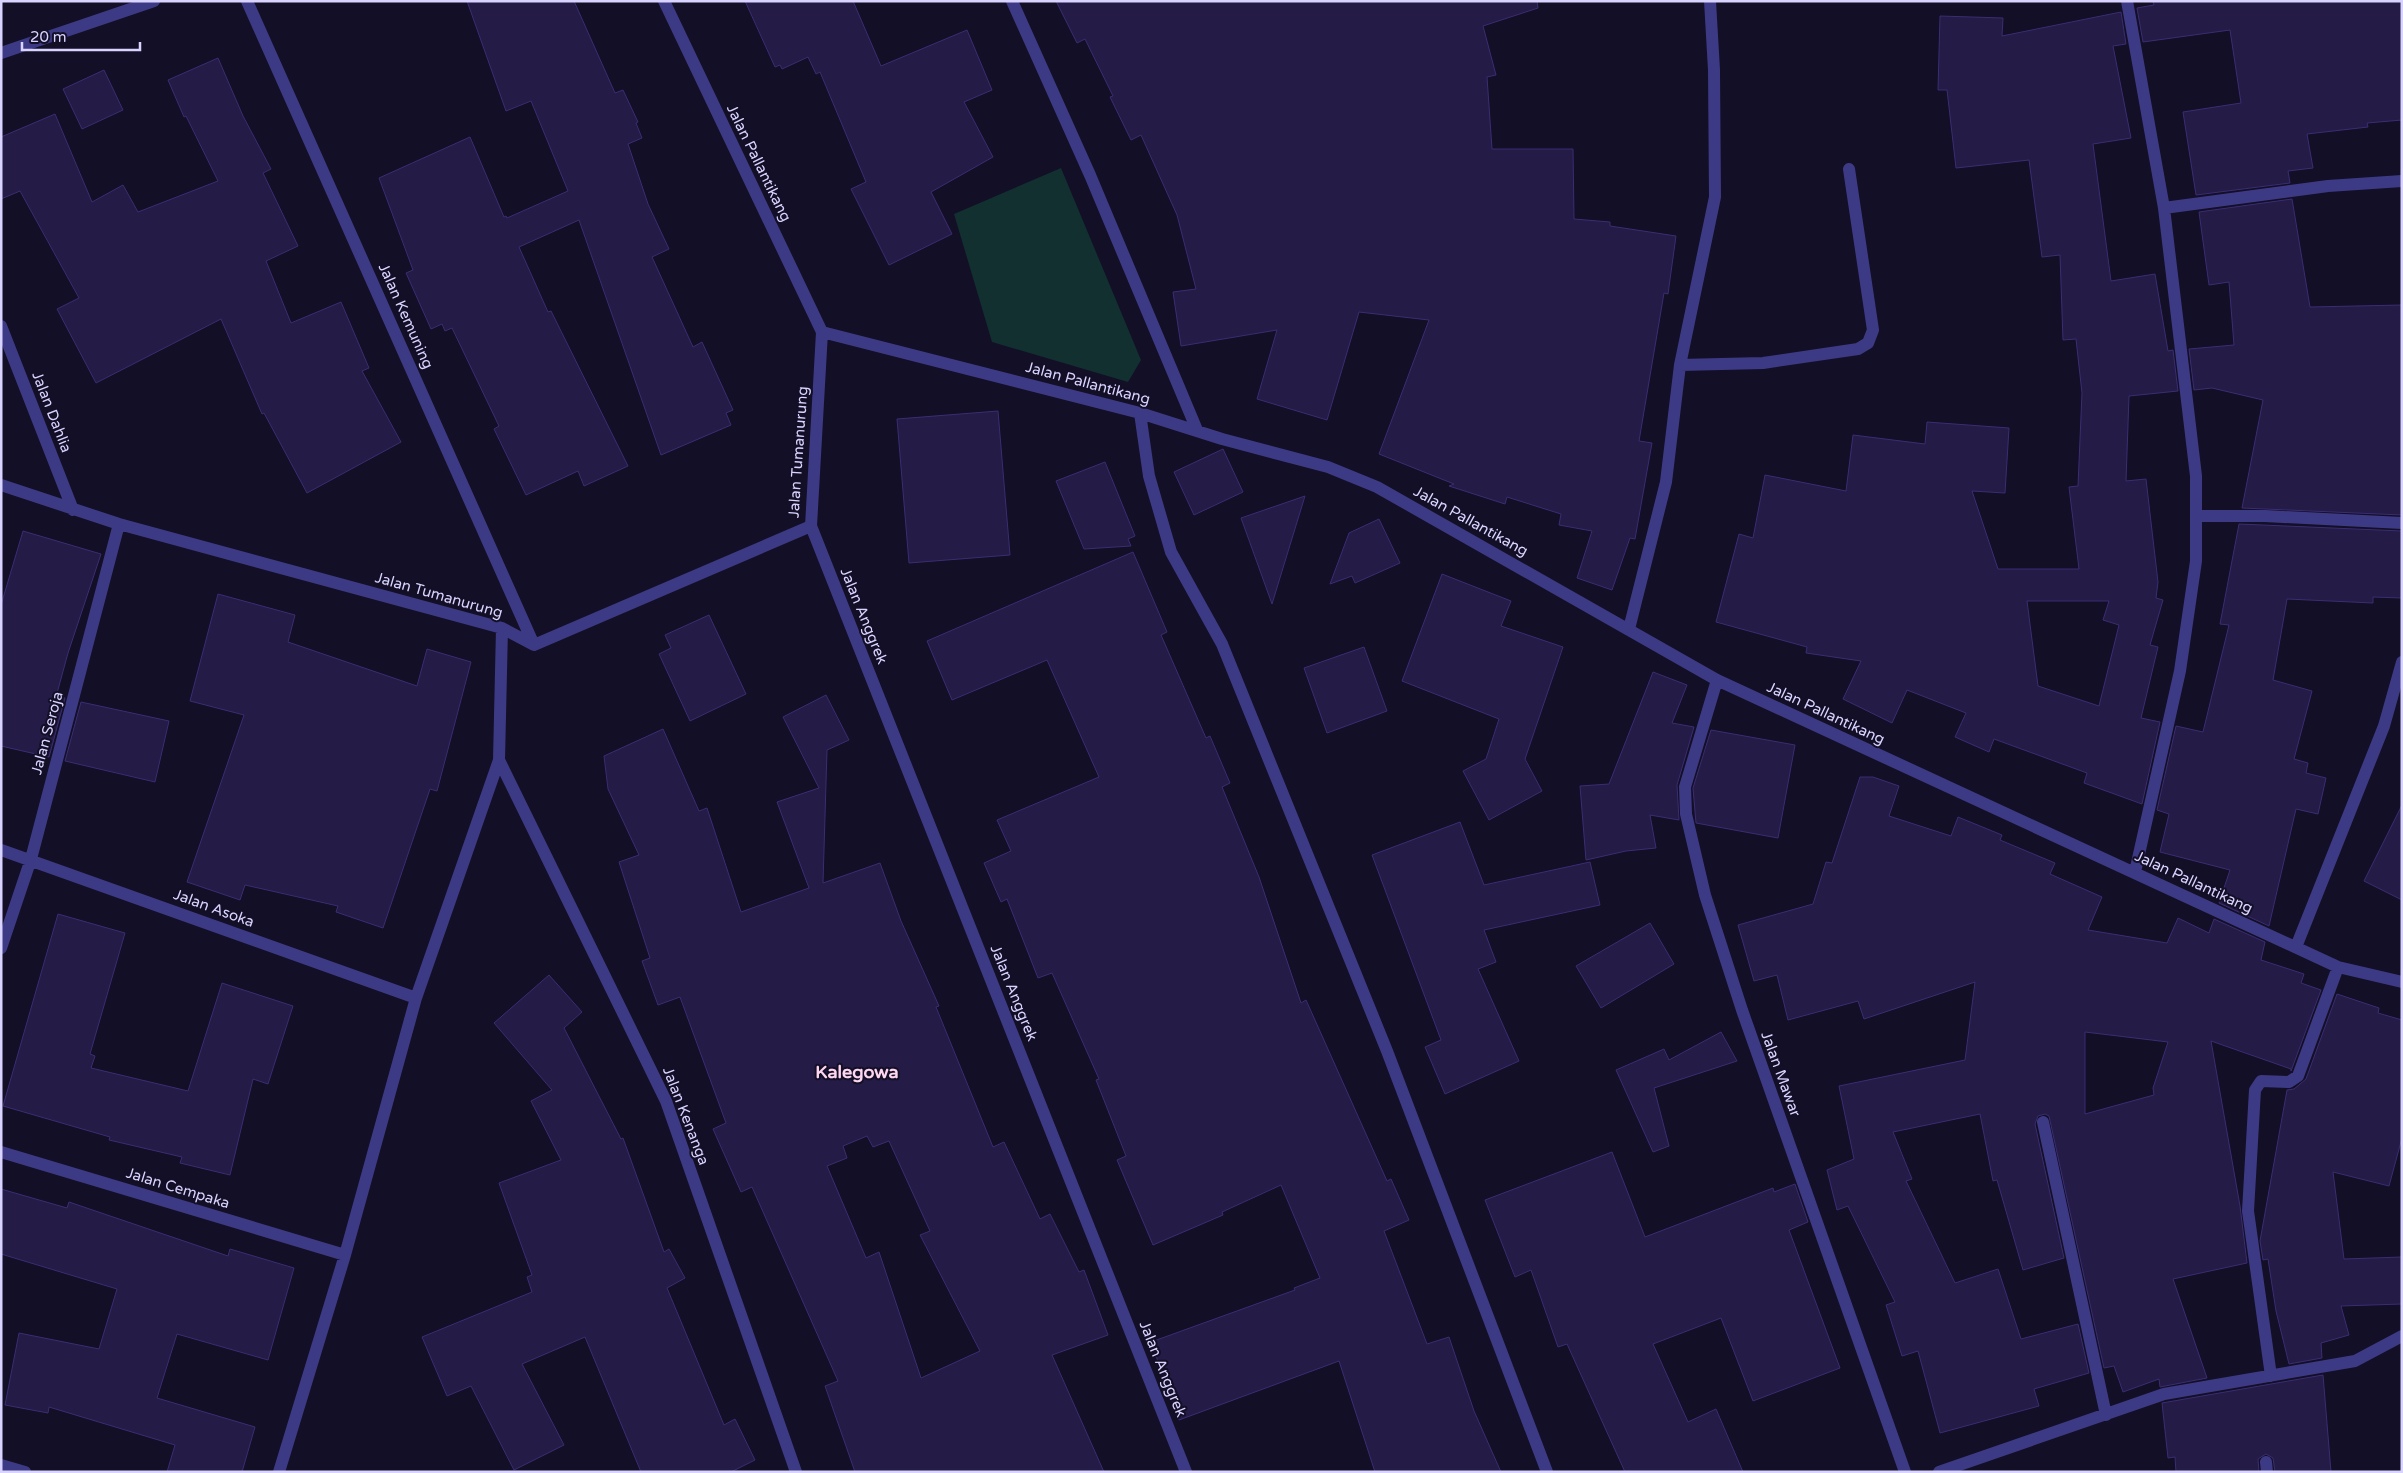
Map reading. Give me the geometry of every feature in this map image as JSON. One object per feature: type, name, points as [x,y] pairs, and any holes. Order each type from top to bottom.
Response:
[{"type":"street","points":[[1,53],[154,1]]},
{"type":"street","name":"Jalan Kemuning","points":[[248,1],[534,646]]},
{"type":"street","name":"Jalan Pallantikang","points":[[664,1],[822,332],[1140,413],[1328,467],[1377,487],[1717,680],[2000,812],[2338,966],[2402,982]]},
{"type":"street","points":[[1012,1],[1090,176],[1197,430]]},
{"type":"street","points":[[1629,629],[1666,482],[1680,365],[1715,197],[1714,70],[1710,1]]},
{"type":"street","points":[[2127,1],[2164,208],[2196,476],[2197,516],[2196,561],[2180,672],[2135,872]]},
{"type":"street","points":[[1680,365],[1763,363],[1858,349],[1868,343],[1873,330],[1849,169]]},
{"type":"street","points":[[2164,208],[2328,186],[2402,181]]},
{"type":"street","name":"Jalan Dahlia","points":[[1,326],[73,510]]},
{"type":"street","name":"Jalan Tumanurung","points":[[1,485],[119,524],[502,628],[534,646],[811,526],[822,332]]},
{"type":"street","points":[[1140,413],[1150,476],[1171,552],[1222,644],[1387,1051],[1547,1472]]},
{"type":"street","points":[[2197,516],[2265,516],[2402,523]]},
{"type":"street","name":"Jalan Seroja","points":[[1,948],[31,859],[119,524]]},
{"type":"street","name":"Jalan Anggrek","points":[[811,526],[1186,1472]]},
{"type":"street","points":[[278,1472],[345,1255],[416,998],[499,760],[502,628]]},
{"type":"street","points":[[2296,947],[2384,726],[2402,662]]},
{"type":"street","name":"Jalan Mawar","points":[[1717,680],[1685,787],[1688,823],[1705,895],[1742,1010],[1905,1472]]},
{"type":"street","name":"Jalan Kenanga","points":[[499,760],[666,1101],[796,1472]]},
{"type":"street","name":"Jalan Asoka","points":[[1,850],[31,859],[416,998]]},
{"type":"street","points":[[2271,1376],[2248,1211],[2255,1090],[2261,1081],[2289,1082],[2298,1076],[2338,966]]},
{"type":"street","points":[[2043,1122],[2106,1416]]},
{"type":"street","name":"Jalan Cempaka","points":[[1,1152],[345,1255]]},
{"type":"street","points":[[1939,1472],[2106,1416],[2164,1394],[2354,1361],[2402,1336]]},
{"type":"street","points":[[1,1465],[25,1472]]},
{"type":"green space","points":[[1061,168],[1141,360],[1128,382],[992,342],[954,214]]},
{"type":"building","points":[[467,1],[574,1],[615,93],[623,90],[638,122],[636,123],[642,138],[628,144],[648,204],[669,249],[652,257],[693,347],[702,342],[733,410],[726,413],[731,425],[661,455],[579,220],[519,247],[548,312],[551,311],[628,466],[584,486],[578,471],[526,495],[494,429],[499,426],[452,328],[445,331],[442,324],[431,329],[406,273],[413,270],[379,178],[470,137],[504,217],[506,216],[507,218],[568,191],[531,101],[506,111]]},
{"type":"building","points":[[745,1],[853,1],[881,66],[967,30],[992,90],[964,102],[993,157],[931,192],[952,234],[889,265],[851,189],[866,182],[820,72],[816,74],[808,57],[782,69],[780,65],[775,67]]},
{"type":"building","points":[[1056,1],[1537,1],[1538,8],[1483,26],[1496,75],[1487,77],[1492,149],[1573,149],[1574,219],[1610,222],[1610,226],[1676,236],[1668,294],[1664,293],[1639,441],[1652,443],[1635,539],[1630,538],[1612,590],[1577,578],[1592,531],[1559,525],[1561,514],[1507,497],[1505,504],[1449,486],[1454,484],[1379,454],[1429,320],[1359,312],[1327,420],[1257,399],[1277,330],[1181,346],[1173,292],[1196,289],[1177,215],[1141,135],[1131,140],[1110,97],[1113,96],[1085,39],[1077,43]]},
{"type":"building","points":[[2153,1],[2402,1],[2402,120],[2367,123],[2368,127],[2307,134],[2313,168],[2288,171],[2290,183],[2196,195],[2183,112],[2241,103],[2230,30],[2143,42],[2137,8],[2154,5]]},
{"type":"building","points":[[2121,12],[2126,44],[2113,46],[2131,138],[2093,144],[2111,281],[2155,274],[2168,351],[2173,350],[2178,391],[2129,396],[2126,481],[2146,479],[2158,582],[2156,598],[2163,600],[2150,645],[2158,647],[2141,718],[2160,722],[2142,804],[2084,783],[2087,773],[1994,739],[1989,752],[1955,737],[1966,713],[1907,690],[1892,723],[1843,699],[1861,661],[1806,653],[1807,647],[1716,622],[1739,534],[1753,538],[1765,475],[1846,491],[1853,435],[1925,444],[1927,422],[2009,428],[2005,493],[1972,491],[1998,569],[2079,569],[2069,487],[2078,486],[2082,393],[2076,339],[2063,340],[2060,255],[2042,257],[2029,160],[1956,168],[1947,90],[1938,90],[1940,16],[2003,18],[2002,36]],"holes":[[[2027,601],[2109,601],[2103,620],[2119,625],[2099,706],[2038,686]]]},
{"type":"building","points":[[218,58],[243,116],[271,169],[263,173],[298,246],[266,261],[291,323],[341,302],[369,368],[362,371],[401,442],[307,493],[264,413],[262,414],[221,319],[96,383],[57,309],[79,298],[20,191],[1,199],[1,137],[55,114],[92,202],[123,185],[138,212],[218,181],[186,116],[184,117],[168,80]]},
{"type":"building","points":[[104,70],[123,110],[82,129],[63,89]]},
{"type":"building","points":[[2292,199],[2310,307],[2402,305],[2402,515],[2242,508],[2263,400],[2212,388],[2194,390],[2189,349],[2234,345],[2229,282],[2209,285],[2199,212]]},
{"type":"building","points":[[998,411],[1010,555],[909,563],[897,419]]},
{"type":"building","points":[[1223,449],[1243,492],[1194,515],[1174,472]]},
{"type":"building","points":[[1105,462],[1135,536],[1128,539],[1131,546],[1084,549],[1056,481]]},
{"type":"building","points":[[1305,496],[1272,604],[1241,518]]},
{"type":"building","points":[[1379,519],[1400,563],[1355,583],[1352,576],[1330,584],[1349,533]]},
{"type":"building","points":[[2239,524],[2402,531],[2402,598],[2373,597],[2373,603],[2287,599],[2273,680],[2312,691],[2294,759],[2308,763],[2306,773],[2326,778],[2318,814],[2296,809],[2269,926],[2219,903],[2230,870],[2160,852],[2169,814],[2157,810],[2176,726],[2203,732],[2229,625],[2220,624]]},
{"type":"building","points":[[23,531],[101,554],[68,653],[56,697],[65,698],[49,757],[1,746],[1,605]]},
{"type":"building","points":[[1133,552],[1167,632],[1161,635],[1206,738],[1210,736],[1230,783],[1222,787],[1259,877],[1301,1003],[1306,1000],[1387,1181],[1391,1179],[1409,1220],[1384,1231],[1427,1344],[1449,1337],[1474,1411],[1501,1472],[1375,1472],[1339,1361],[1179,1420],[1151,1342],[1295,1290],[1294,1288],[1320,1278],[1281,1185],[1222,1212],[1223,1215],[1153,1245],[1117,1160],[1126,1156],[1096,1080],[1099,1079],[1052,973],[1038,978],[1007,899],[1001,902],[984,863],[1011,851],[997,820],[1099,777],[1047,660],[952,700],[927,641]]},
{"type":"building","points":[[1442,574],[1511,601],[1501,626],[1563,647],[1525,759],[1542,791],[1489,820],[1463,771],[1486,759],[1499,719],[1402,681]]},
{"type":"building","points":[[218,594],[295,615],[288,642],[417,686],[427,649],[471,662],[437,791],[430,789],[383,928],[336,912],[338,906],[245,885],[240,900],[187,882],[244,715],[190,701]]},
{"type":"building","points":[[709,615],[746,694],[690,721],[659,654],[671,648],[665,635]]},
{"type":"building","points":[[1364,647],[1387,711],[1327,733],[1304,668]]},
{"type":"building","points":[[1653,672],[1687,685],[1672,723],[1694,727],[1677,785],[1679,820],[1650,815],[1656,848],[1626,851],[1586,860],[1580,786],[1609,784]]},
{"type":"building","points":[[826,695],[849,740],[827,750],[823,883],[880,863],[901,921],[939,1006],[936,1007],[993,1147],[1004,1142],[1040,1219],[1050,1214],[1079,1272],[1084,1270],[1108,1335],[1052,1355],[1104,1472],[855,1472],[825,1386],[838,1381],[752,1187],[741,1192],[713,1129],[726,1123],[680,997],[658,1005],[642,961],[650,958],[619,862],[639,855],[608,789],[604,756],[663,729],[699,811],[707,808],[741,912],[809,888],[777,802],[819,788],[783,717]],"holes":[[[867,1136],[873,1147],[889,1141],[930,1231],[920,1235],[980,1351],[921,1378],[879,1252],[866,1258],[827,1166],[847,1158],[843,1146]]]},
{"type":"building","points":[[81,702],[169,721],[155,782],[65,761]]},
{"type":"building","points":[[1711,730],[1795,745],[1778,838],[1696,823],[1693,788]]},
{"type":"building","points":[[1860,777],[1873,777],[1899,786],[1889,816],[1951,836],[1958,817],[2002,835],[2000,840],[2055,863],[2050,874],[2102,897],[2088,930],[2167,943],[2178,918],[2209,933],[2214,919],[2265,942],[2261,960],[2304,974],[2301,983],[2321,990],[2291,1071],[2291,1069],[2211,1041],[2240,1206],[2247,1263],[2173,1279],[2207,1378],[2160,1387],[2159,1379],[2123,1392],[2114,1366],[2104,1368],[2049,1116],[2045,1114],[2038,1116],[2035,1124],[2064,1258],[2023,1270],[1997,1180],[1993,1181],[1980,1114],[1893,1132],[1912,1179],[1906,1181],[1955,1283],[1998,1269],[2021,1339],[2078,1324],[2089,1373],[2034,1389],[2039,1406],[1940,1433],[1918,1351],[1902,1356],[1886,1305],[1895,1302],[1848,1206],[1837,1210],[1827,1170],[1854,1159],[1839,1086],[1965,1060],[1975,982],[1864,1019],[1858,1001],[1788,1020],[1777,975],[1754,981],[1738,925],[1813,904],[1826,862],[1832,863]],"holes":[[[2085,1032],[2168,1042],[2153,1088],[2154,1095],[2085,1114]]]},
{"type":"building","points":[[2402,805],[2402,900],[2364,881]]},
{"type":"building","points":[[1460,822],[1484,885],[1590,862],[1600,905],[1484,930],[1496,962],[1478,969],[1519,1061],[1445,1094],[1425,1047],[1441,1040],[1372,855]]},
{"type":"building","points":[[58,914],[125,933],[90,1054],[95,1056],[91,1068],[188,1091],[222,983],[293,1006],[268,1084],[253,1079],[230,1175],[180,1163],[182,1157],[109,1140],[110,1137],[3,1106]]},
{"type":"building","points":[[1650,923],[1674,964],[1601,1008],[1576,966]]},
{"type":"building","points":[[549,975],[582,1012],[564,1028],[621,1139],[623,1138],[664,1252],[669,1249],[685,1278],[667,1288],[724,1425],[735,1419],[755,1460],[731,1472],[641,1472],[585,1337],[522,1364],[564,1445],[514,1470],[471,1386],[447,1396],[422,1337],[532,1292],[527,1277],[532,1275],[499,1183],[561,1160],[531,1101],[552,1090],[494,1023]]},
{"type":"building","points":[[2337,994],[2379,1008],[2378,1013],[2402,1020],[2402,1138],[2389,1186],[2333,1172],[2344,1259],[2402,1257],[2402,1304],[2341,1306],[2349,1335],[2321,1343],[2322,1358],[2289,1364],[2276,1311],[2268,1259],[2263,1260],[2260,1241],[2287,1090],[2294,1089],[2306,1079]]},
{"type":"building","points":[[1721,1032],[1737,1061],[1654,1088],[1669,1146],[1653,1152],[1616,1070],[1664,1049],[1669,1060]]},
{"type":"building","points":[[1612,1152],[1645,1237],[1773,1188],[1774,1192],[1795,1184],[1808,1222],[1789,1230],[1840,1368],[1753,1401],[1721,1318],[1653,1344],[1688,1422],[1716,1409],[1743,1472],[1625,1472],[1567,1344],[1558,1347],[1531,1270],[1515,1277],[1485,1200]]},
{"type":"building","points":[[1,1189],[67,1208],[69,1202],[228,1256],[230,1249],[294,1268],[268,1360],[177,1334],[157,1398],[255,1427],[242,1472],[167,1472],[175,1445],[49,1407],[48,1413],[5,1405],[19,1333],[99,1349],[117,1289],[1,1254]]},
{"type":"building","points":[[2323,1375],[2331,1472],[2275,1472],[2273,1458],[2266,1454],[2258,1459],[2259,1472],[2176,1472],[2175,1457],[2168,1458],[2162,1403]]},
{"type":"district","name":"Kalegowa","points":[[857,1072]]}]
